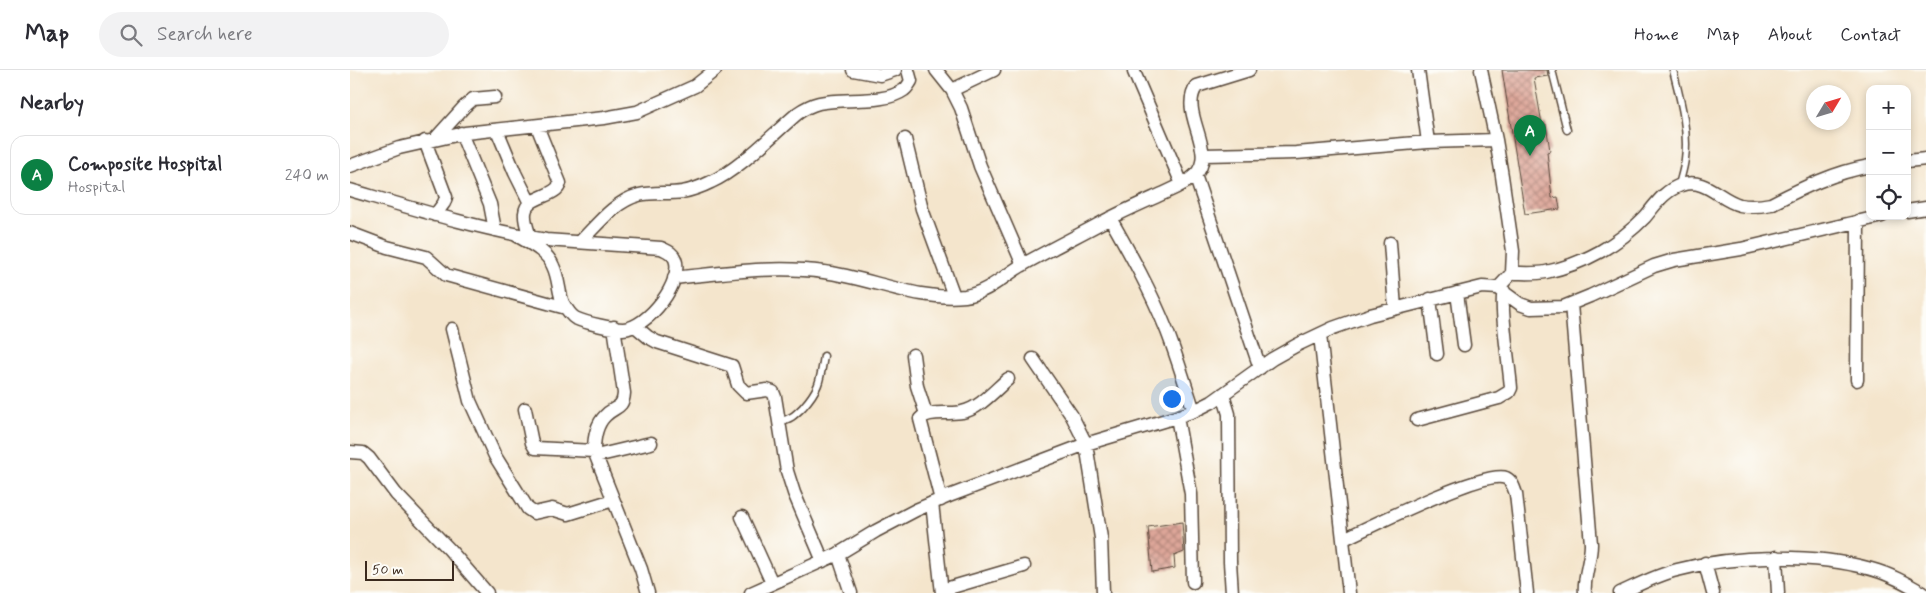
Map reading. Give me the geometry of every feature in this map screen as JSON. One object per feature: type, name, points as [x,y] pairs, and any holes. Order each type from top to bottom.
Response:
[{"type":"street","points":[[350,166],[400,148],[461,133],[537,126],[637,112],[695,86],[715,70]]},
{"type":"street","points":[[853,70],[880,74],[895,70]]},
{"type":"street","points":[[580,242],[614,208],[626,200],[640,195],[682,192],[699,188],[714,181],[737,165],[798,112],[809,106],[820,102],[879,98],[905,90],[911,81],[908,70]]},
{"type":"street","points":[[936,70],[952,90],[961,108],[980,166],[1023,265]]},
{"type":"street","points":[[952,90],[994,70]]},
{"type":"street","points":[[674,278],[767,269],[794,269],[853,276],[894,289],[932,296],[966,296],[983,291],[1023,265],[1110,218],[1182,184],[1196,175],[1201,167],[1203,155],[1191,103],[1192,93],[1198,86],[1250,70]]},
{"type":"street","points":[[1418,70],[1428,142]]},
{"type":"street","points":[[1417,420],[1498,398],[1509,392],[1511,388],[1501,290],[1512,273],[1513,251],[1496,140],[1481,70]]},
{"type":"street","points":[[1134,72],[1182,184]]},
{"type":"street","points":[[430,140],[473,99],[495,97]]},
{"type":"street","points":[[530,237],[524,215],[526,209],[530,204],[556,189],[560,183],[537,126]]},
{"type":"street","points":[[497,130],[530,204]]},
{"type":"street","points":[[461,133],[490,204],[495,230]]},
{"type":"street","points":[[905,139],[922,209],[954,296]]},
{"type":"street","points":[[430,140],[446,197],[435,215]]},
{"type":"street","points":[[1203,155],[1296,153],[1428,142],[1496,140]]},
{"type":"street","points":[[1911,161],[1926,160]]},
{"type":"street","points":[[1512,273],[1545,272],[1579,262],[1599,252],[1617,241],[1645,216],[1658,200],[1679,185],[1692,182],[1703,184],[1738,205],[1760,206],[1771,204],[1832,176],[1866,167]]},
{"type":"street","points":[[1196,175],[1260,368]]},
{"type":"street","points":[[350,190],[435,215],[516,235],[661,248],[672,253],[676,261],[677,271],[667,296],[648,318],[636,326],[622,329],[586,322],[574,317],[566,308],[554,266],[548,258],[540,250],[516,235]]},
{"type":"street","points":[[1911,210],[1926,208]]},
{"type":"street","points":[[1110,218],[1144,279],[1158,310],[1194,411]]},
{"type":"street","points":[[751,593],[838,554],[876,531],[936,502],[1086,444],[1194,411],[1298,344],[1352,321],[1395,308],[1482,287],[1501,290],[1520,304],[1531,308],[1546,309],[1571,304],[1654,266],[1674,260],[1740,249],[1866,219]]},
{"type":"street","points":[[1857,380],[1858,221]]},
{"type":"street","points":[[350,233],[386,247],[426,257],[434,263],[439,271],[446,275],[566,308]]},
{"type":"street","points":[[1390,243],[1395,308]]},
{"type":"street","points":[[1457,293],[1464,345]]},
{"type":"street","points":[[1430,299],[1437,354]]},
{"type":"street","points":[[1571,304],[1591,544],[1591,553],[1585,579],[1585,593]]},
{"type":"street","points":[[636,326],[657,342],[732,366],[738,385],[746,393],[767,390],[773,392],[787,471],[794,493],[823,561]]},
{"type":"street","points":[[614,327],[624,392],[623,401],[605,415],[598,426],[594,441],[595,453],[641,569],[648,593]]},
{"type":"street","points":[[452,329],[470,401],[495,456],[528,510],[534,513],[552,509],[568,514],[613,500]]},
{"type":"street","points":[[1320,335],[1349,593]]},
{"type":"street","points":[[914,356],[914,375],[926,414]]},
{"type":"street","points":[[1033,359],[1072,416],[1086,444],[1100,538],[1102,593]]},
{"type":"street","points":[[1008,379],[974,408],[962,412],[926,414],[920,419],[920,424],[936,502],[942,592],[1024,566]]},
{"type":"street","points":[[1223,394],[1229,414],[1232,593]]},
{"type":"street","points":[[525,409],[532,443],[535,448],[595,453],[651,443]]},
{"type":"street","points":[[1178,417],[1191,500],[1193,582]]},
{"type":"street","points":[[350,452],[362,453],[369,458],[396,494],[449,549],[487,593]]},
{"type":"street","points":[[1344,539],[1445,493],[1495,476],[1507,478],[1513,484],[1516,494],[1527,593]]},
{"type":"street","points":[[742,517],[772,584]]},
{"type":"street","points":[[838,554],[851,593]]},
{"type":"street","points":[[1776,557],[1778,593]]},
{"type":"street","points":[[1620,593],[1674,570],[1705,563],[1776,557],[1836,562],[1871,569],[1894,577],[1923,593]]},
{"type":"street","points":[[1705,563],[1713,593]]},
{"type":"lane","points":[[1552,70],[1567,130]]},
{"type":"lane","points":[[1673,70],[1682,106],[1685,137],[1685,158],[1679,185]]},
{"type":"lane","points":[[778,421],[786,420],[796,415],[814,395],[819,383],[824,356]]},
{"type":"building","points":[[1502,70],[1547,70],[1548,76],[1534,78],[1542,124],[1546,124],[1550,151],[1547,152],[1552,198],[1558,197],[1560,209],[1525,214]]},
{"type":"building","points":[[1182,522],[1184,552],[1174,556],[1175,568],[1152,572],[1148,527]]},
{"type":"place","name":"Composite Hospital","points":[[1530,156]]}]
